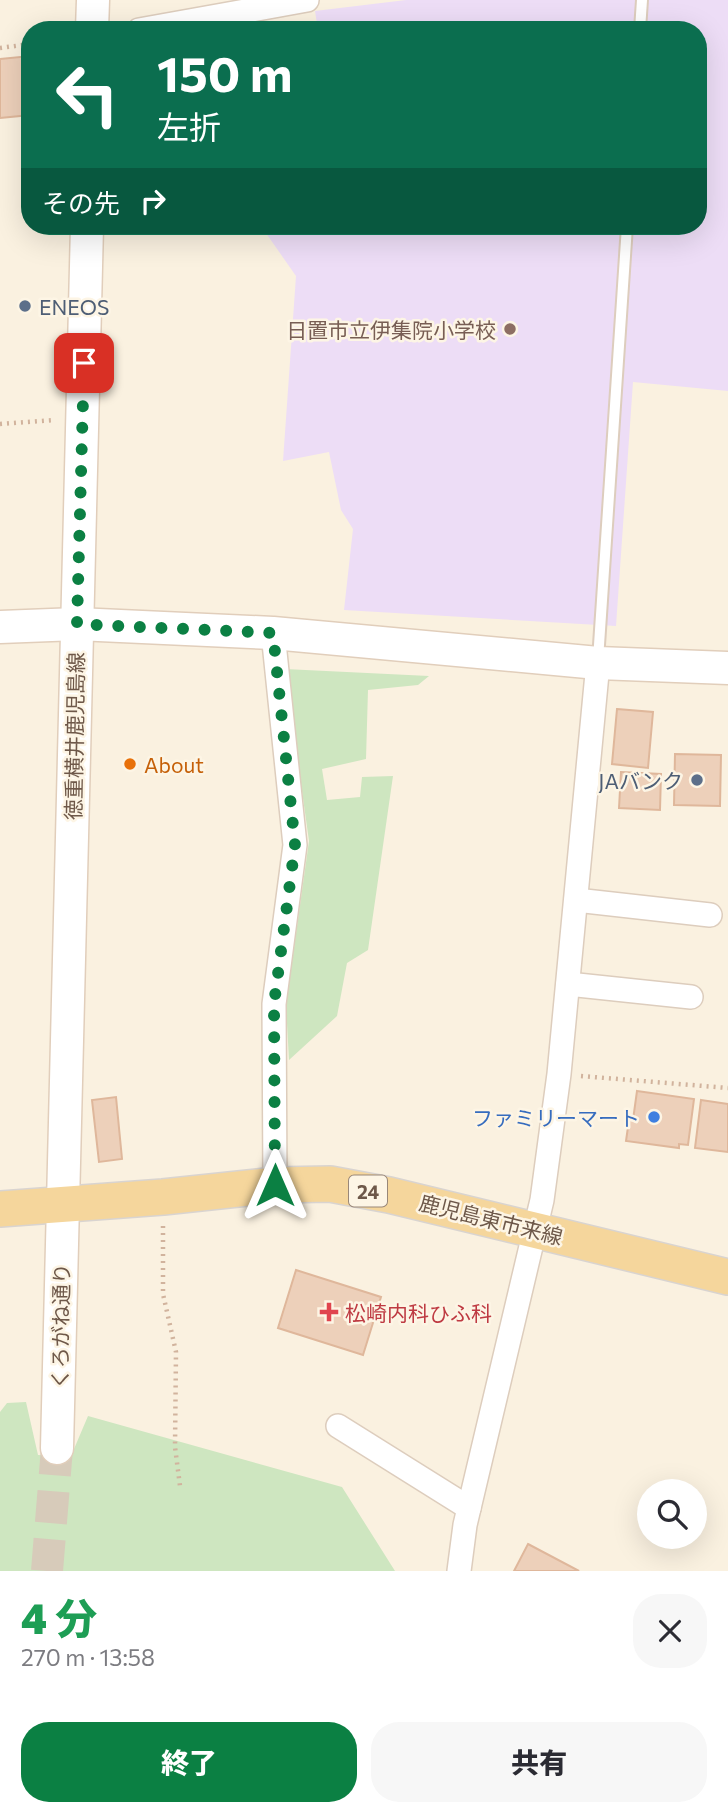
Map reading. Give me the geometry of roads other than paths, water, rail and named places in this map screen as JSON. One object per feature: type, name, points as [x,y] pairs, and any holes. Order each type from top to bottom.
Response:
[{"type":"main road","points":[[92,21],[93,0]]},
{"type":"main road","name":"徳重横井鹿児島線","points":[[63,1204],[87,235]]},
{"type":"main road","points":[[0,626],[77,624],[273,633],[598,663],[728,668]]},
{"type":"main road","name":"鹿児島東市来線","points":[[0,1209],[163,1197],[275,1185],[330,1184],[535,1229],[728,1277]]},
{"type":"main road","name":"くろがね通り","points":[[57,1448],[63,1204]]},
{"type":"street","points":[[189,21],[307,0]]},
{"type":"street","points":[[273,633],[295,845],[274,1004],[275,1185]]},
{"type":"street","points":[[459,1571],[469,1508],[542,1200],[559,1074],[598,663]]},
{"type":"street","points":[[576,900],[710,915]]},
{"type":"street","points":[[568,984],[691,997]]},
{"type":"street","points":[[338,1426],[469,1508]]},
{"type":"lane","points":[[641,21],[642,0]]},
{"type":"lane","points":[[598,663],[626,235]]},
{"type":"tunnel","points":[[47,1571],[57,1448]]},
{"type":"place","name":"ENEOS","points":[[25,306]]},
{"type":"place","name":"日置市立伊集院小学校","points":[[510,329]]},
{"type":"place","name":"About","points":[[130,764]]},
{"type":"place","name":"JAバンク","points":[[697,780]]},
{"type":"place","name":"ファミリーマート","points":[[654,1117]]},
{"type":"place","name":"松崎内科ひふ科","points":[[329,1312]]}]
